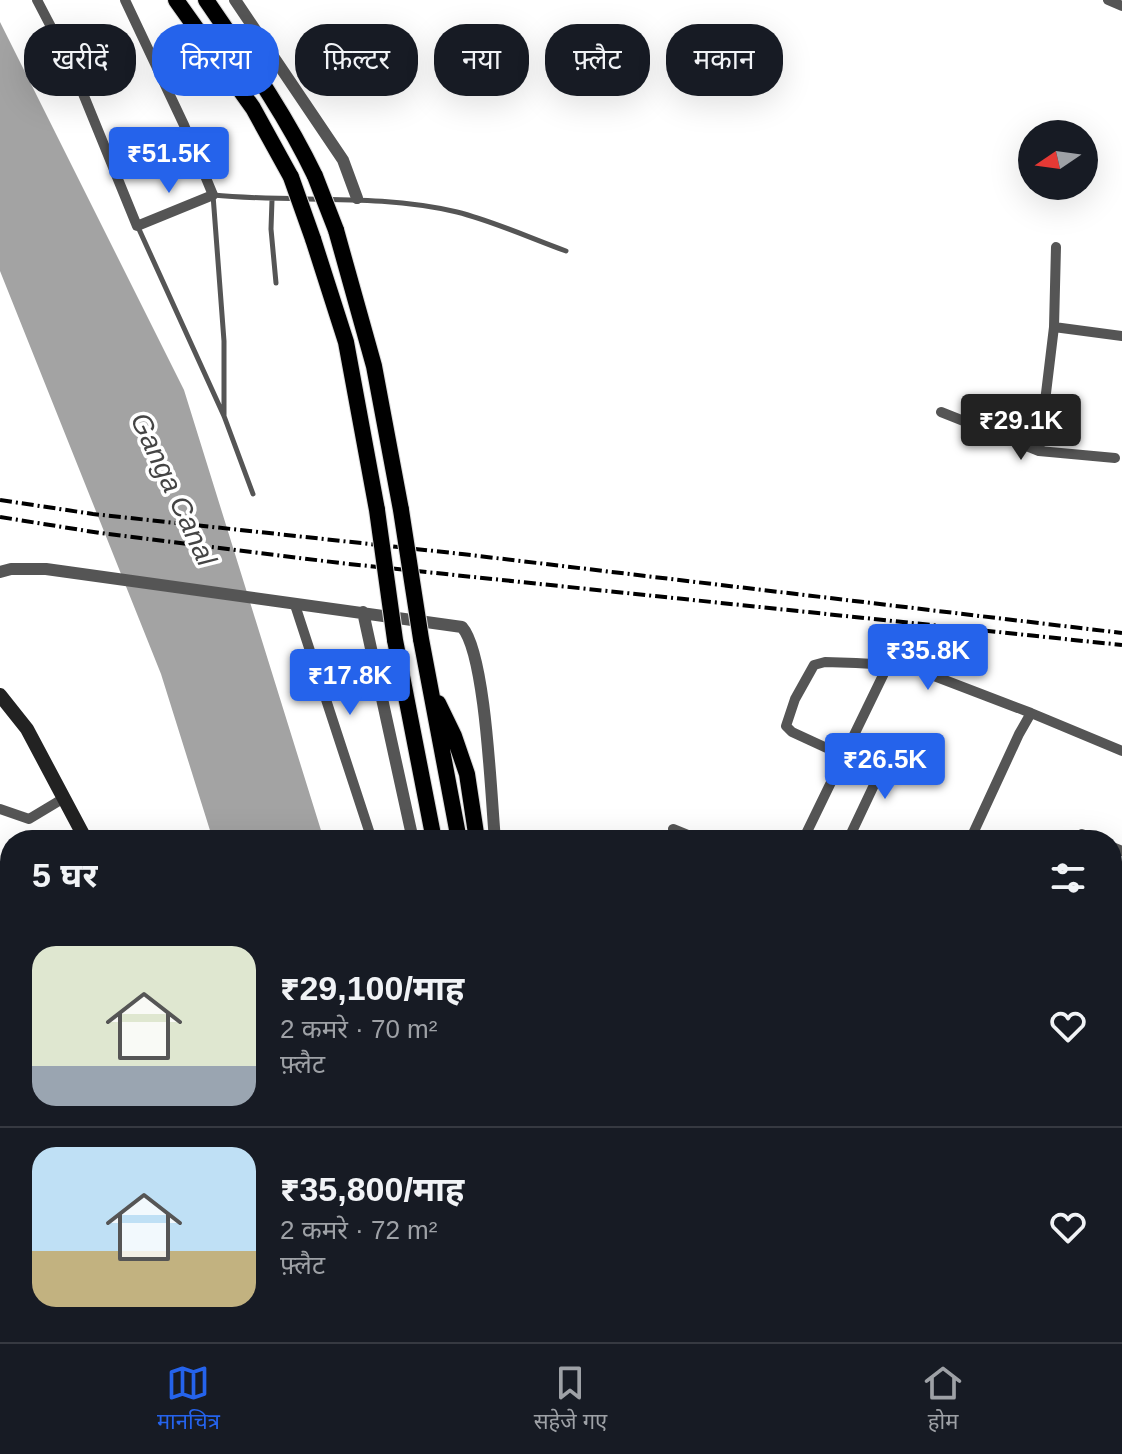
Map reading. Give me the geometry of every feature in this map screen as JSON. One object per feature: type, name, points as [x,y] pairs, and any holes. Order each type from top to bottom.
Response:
[{"type":"highway","points":[[176,0],[253,108],[291,177],[346,342],[377,510],[395,640],[432,830]]},
{"type":"highway","points":[[206,0],[296,136],[336,230],[374,366],[457,830]]},
{"type":"highway","points":[[429,684],[454,736],[467,774],[475,830]]},
{"type":"main road","points":[[0,695],[27,729],[81,830]]},
{"type":"street","points":[[37,0],[73,69],[137,226],[213,195],[125,0]]},
{"type":"street","points":[[235,0],[343,160],[357,198]]},
{"type":"street","points":[[1108,0],[1122,6]]},
{"type":"street","points":[[1039,451],[1054,327],[1056,247]]},
{"type":"street","points":[[1054,327],[1122,336]]},
{"type":"street","points":[[941,412],[1039,451],[1115,458]]},
{"type":"street","points":[[0,572],[46,569],[462,627],[469,634],[481,684],[494,830]]},
{"type":"street","points":[[290,604],[369,830]]},
{"type":"street","points":[[363,612],[411,830]]},
{"type":"street","points":[[844,756],[792,732],[786,726],[804,680],[814,665],[825,662],[908,666],[1122,751]]},
{"type":"street","points":[[808,830],[888,665]]},
{"type":"street","points":[[975,830],[1031,713]]},
{"type":"street","points":[[853,830],[892,747]]},
{"type":"street","points":[[0,809],[29,819],[64,798]]},
{"type":"lane","points":[[224,416],[224,341],[213,195],[272,200],[357,198],[457,212],[566,251]]},
{"type":"lane","points":[[272,200],[276,283]]},
{"type":"lane","points":[[137,226],[224,416],[253,494]]},
{"type":"water","name":"Ganga Canal","points":[[0,22],[24,70],[24,96],[37,96],[184,390],[321,830],[210,830],[161,674],[0,271]]},
{"type":"railway","points":[[0,500],[93,514],[462,554],[1122,633]]},
{"type":"railway","points":[[0,517],[100,533],[340,563],[1122,645]]}]
